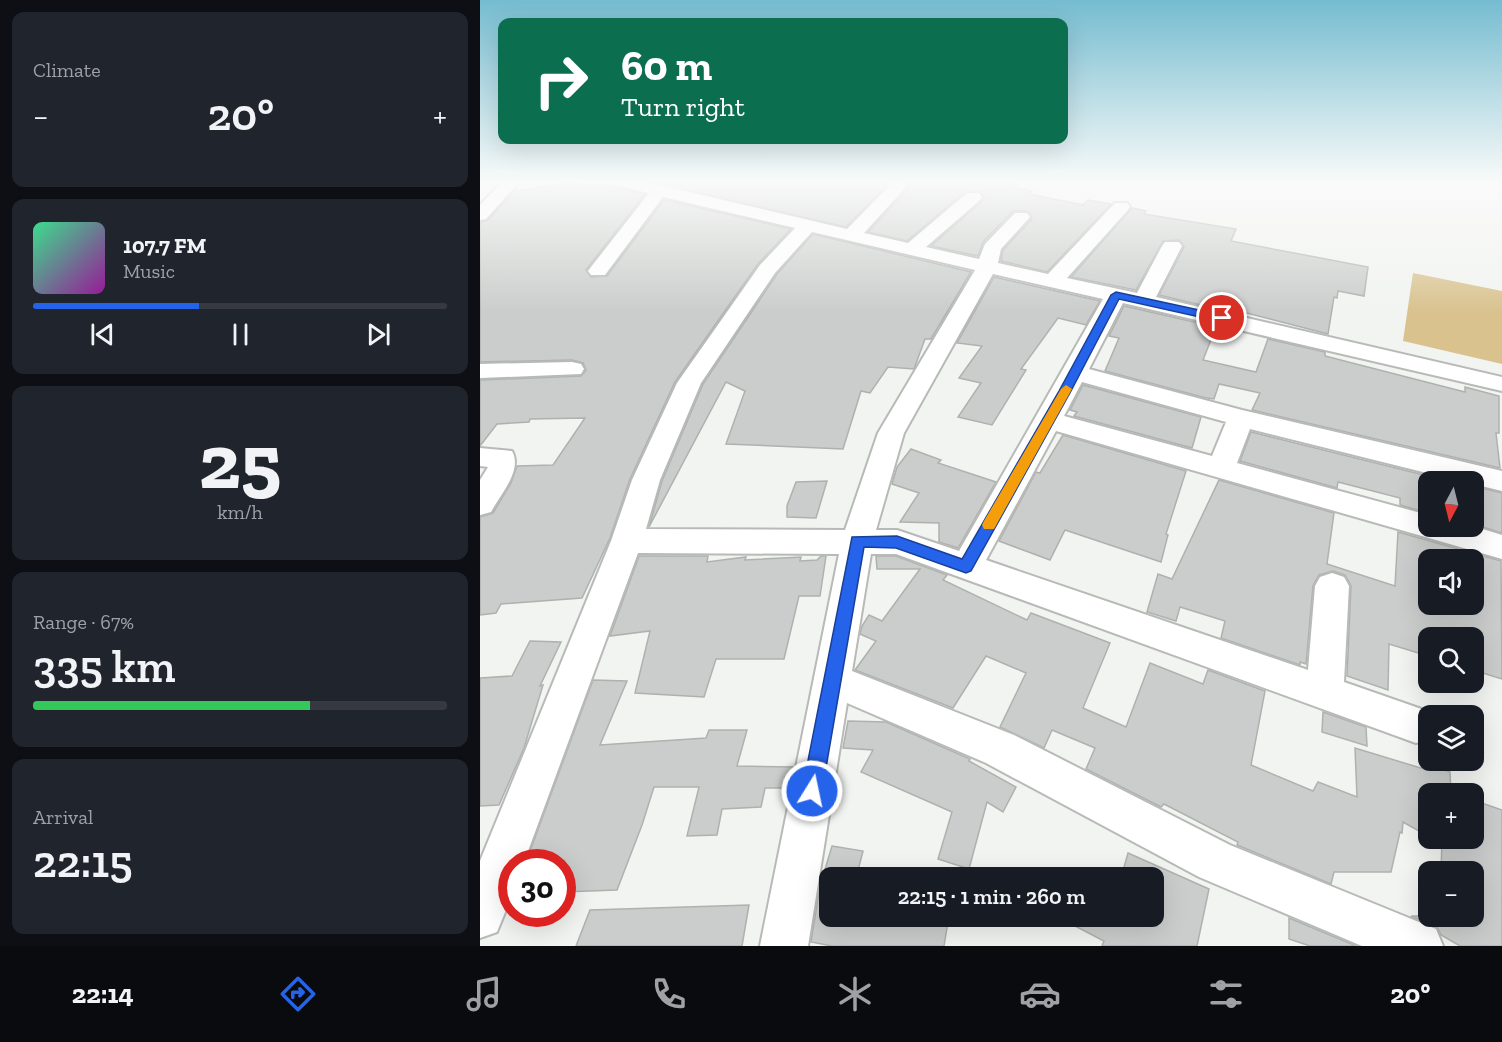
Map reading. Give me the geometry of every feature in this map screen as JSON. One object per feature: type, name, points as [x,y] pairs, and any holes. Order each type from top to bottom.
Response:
[{"type":"street","points":[[598,271],[634,224]]},
{"type":"street","points":[[804,224],[1502,384]]},
{"type":"street","points":[[852,235],[862,224]]},
{"type":"street","points":[[913,248],[942,224]]},
{"type":"street","points":[[784,946],[857,542],[868,500],[891,432],[987,267],[992,248],[1014,224]]},
{"type":"street","points":[[1053,281],[1105,224]]},
{"type":"street","points":[[480,915],[627,541],[646,480],[689,383],[767,269],[808,225]]},
{"type":"street","points":[[1143,301],[1172,246]]},
{"type":"street","points":[[966,567],[1116,295]]},
{"type":"street","points":[[480,371],[572,369]]},
{"type":"street","points":[[1074,372],[1241,418],[1502,481]]},
{"type":"street","points":[[1221,468],[1241,418]]},
{"type":"street","points":[[1048,420],[1418,523]]},
{"type":"street","points":[[480,457],[502,458],[502,468],[480,504]]},
{"type":"street","points":[[1467,537],[1502,547]]},
{"type":"street","points":[[627,541],[897,542],[1416,725]]},
{"type":"street","points":[[1325,693],[1332,586]]},
{"type":"street","points":[[833,680],[1000,748],[1215,861],[1419,946]]},
{"type":"shaded area","points":[[1413,273],[1502,291],[1502,364],[1403,341]]},
{"type":"building","points":[[480,224],[622,224],[586,270],[591,277],[607,276],[646,224],[770,224],[791,229],[758,264],[675,382],[630,479],[610,538],[582,598],[501,604],[496,613],[480,615],[480,517],[493,513],[511,483],[517,466],[553,465],[585,418],[530,419],[529,422],[497,424],[480,446],[480,380],[581,376],[586,370],[583,363],[572,360],[480,362]]},
{"type":"building","points":[[875,224],[927,224],[907,241],[868,232]]},
{"type":"building","points":[[956,224],[1000,224],[983,242],[978,256],[931,246]]},
{"type":"building","points":[[1027,224],[1092,224],[1047,272],[1001,261],[1003,250]]},
{"type":"building","points":[[1118,224],[1206,224],[1236,229],[1231,241],[1368,267],[1364,296],[1338,291],[1337,298],[1334,297],[1328,334],[1223,307],[1222,310],[1159,295],[1184,247],[1179,240],[1163,241],[1136,290],[1071,277]]},
{"type":"building","points":[[813,234],[971,272],[931,339],[925,339],[914,369],[888,367],[870,393],[861,391],[843,449],[726,444],[745,391],[726,382],[649,527],[662,481],[703,384],[777,274]]},
{"type":"building","points":[[994,277],[1100,301],[1086,325],[1058,318],[1021,369],[1026,370],[992,425],[958,417],[981,383],[959,378],[982,346],[957,343]]},
{"type":"building","points":[[1124,306],[1216,327],[1203,360],[1256,372],[1268,339],[1325,352],[1325,356],[1465,392],[1465,387],[1499,396],[1499,433],[1496,433],[1500,468],[1252,410],[1260,393],[1219,384],[1214,399],[1206,398],[1105,371],[1119,338],[1109,336]]},
{"type":"building","points":[[1083,385],[1201,417],[1192,448],[1074,416],[1077,412],[1070,410]]},
{"type":"building","points":[[1251,432],[1418,474],[1418,510],[1400,505],[1400,498],[1338,482],[1337,488],[1240,461]]},
{"type":"building","points":[[1063,435],[1186,471],[1166,534],[1168,535],[1161,562],[1065,530],[1050,560],[999,541],[1036,472],[1040,473]]},
{"type":"building","points":[[911,449],[941,460],[938,463],[996,482],[958,548],[939,542],[939,523],[900,522],[919,493],[892,484],[897,467]]},
{"type":"building","points":[[1219,480],[1334,513],[1327,564],[1395,586],[1398,532],[1458,549],[1418,549],[1418,615],[1484,615],[1484,556],[1501,561],[1502,679],[1484,673],[1484,627],[1418,627],[1418,653],[1389,644],[1388,690],[1347,676],[1351,586],[1345,575],[1333,571],[1319,575],[1313,586],[1306,664],[1300,662],[1300,665],[1221,638],[1225,621],[1180,607],[1176,621],[1147,612],[1158,574],[1172,579]]},
{"type":"building","points":[[827,481],[816,518],[787,517],[787,506],[796,482]]},
{"type":"building","points":[[1484,489],[1502,493],[1502,533],[1484,527]]},
{"type":"building","points":[[639,556],[708,556],[707,562],[746,557],[745,560],[801,557],[800,561],[817,560],[821,556],[826,556],[820,596],[799,596],[784,659],[716,659],[704,697],[635,693],[650,631],[610,636]]},
{"type":"building","points":[[876,556],[896,556],[947,575],[943,580],[1027,620],[1031,613],[1110,643],[1083,708],[1126,727],[1150,663],[1203,684],[1208,670],[1265,691],[1251,765],[1313,791],[1318,782],[1357,797],[1355,748],[1418,767],[1418,771],[1450,772],[1450,783],[1418,783],[1418,830],[1403,822],[1391,872],[1334,872],[1331,884],[1237,845],[1238,842],[1164,804],[1161,807],[1086,769],[1095,748],[1052,730],[1044,748],[1000,727],[1026,673],[986,656],[953,708],[855,670],[876,641],[860,634],[869,615],[882,621],[920,569],[877,569]]},
{"type":"building","points":[[530,641],[561,642],[540,686],[543,685],[524,748],[499,805],[480,806],[480,678],[512,676]]},
{"type":"building","points":[[593,680],[627,681],[600,745],[706,738],[709,730],[747,730],[737,766],[794,767],[790,788],[765,788],[761,807],[722,809],[717,835],[687,836],[699,787],[654,787],[617,890],[576,891],[576,849],[531,849]]},
{"type":"building","points":[[1323,712],[1366,727],[1367,746],[1322,732]]},
{"type":"building","points":[[848,721],[886,722],[970,759],[969,761],[1016,787],[1003,812],[987,802],[970,867],[963,867],[938,859],[952,812],[861,772],[873,750],[843,748]]},
{"type":"building","points":[[1484,804],[1502,810],[1502,946],[1460,946],[1441,935],[1437,927],[1484,927],[1484,861],[1441,861],[1442,849],[1484,849]]},
{"type":"building","points":[[832,846],[863,851],[859,867],[826,867]]},
{"type":"building","points":[[1128,853],[1160,867],[1124,867]]},
{"type":"building","points":[[1164,869],[1209,889],[1197,946],[1102,946],[1104,941],[1077,927],[1164,927]]},
{"type":"building","points":[[819,892],[819,927],[947,927],[944,946],[832,946],[811,942]]},
{"type":"building","points":[[749,905],[742,946],[576,946],[590,910]]},
{"type":"building","points":[[1289,918],[1356,946],[1310,946],[1289,939]]},
{"type":"slow traffic","points":[[989,525],[1066,389]]},
{"type":"route","points":[[812,791],[857,542],[897,542],[966,567],[1116,295],[1222,318]]}]
